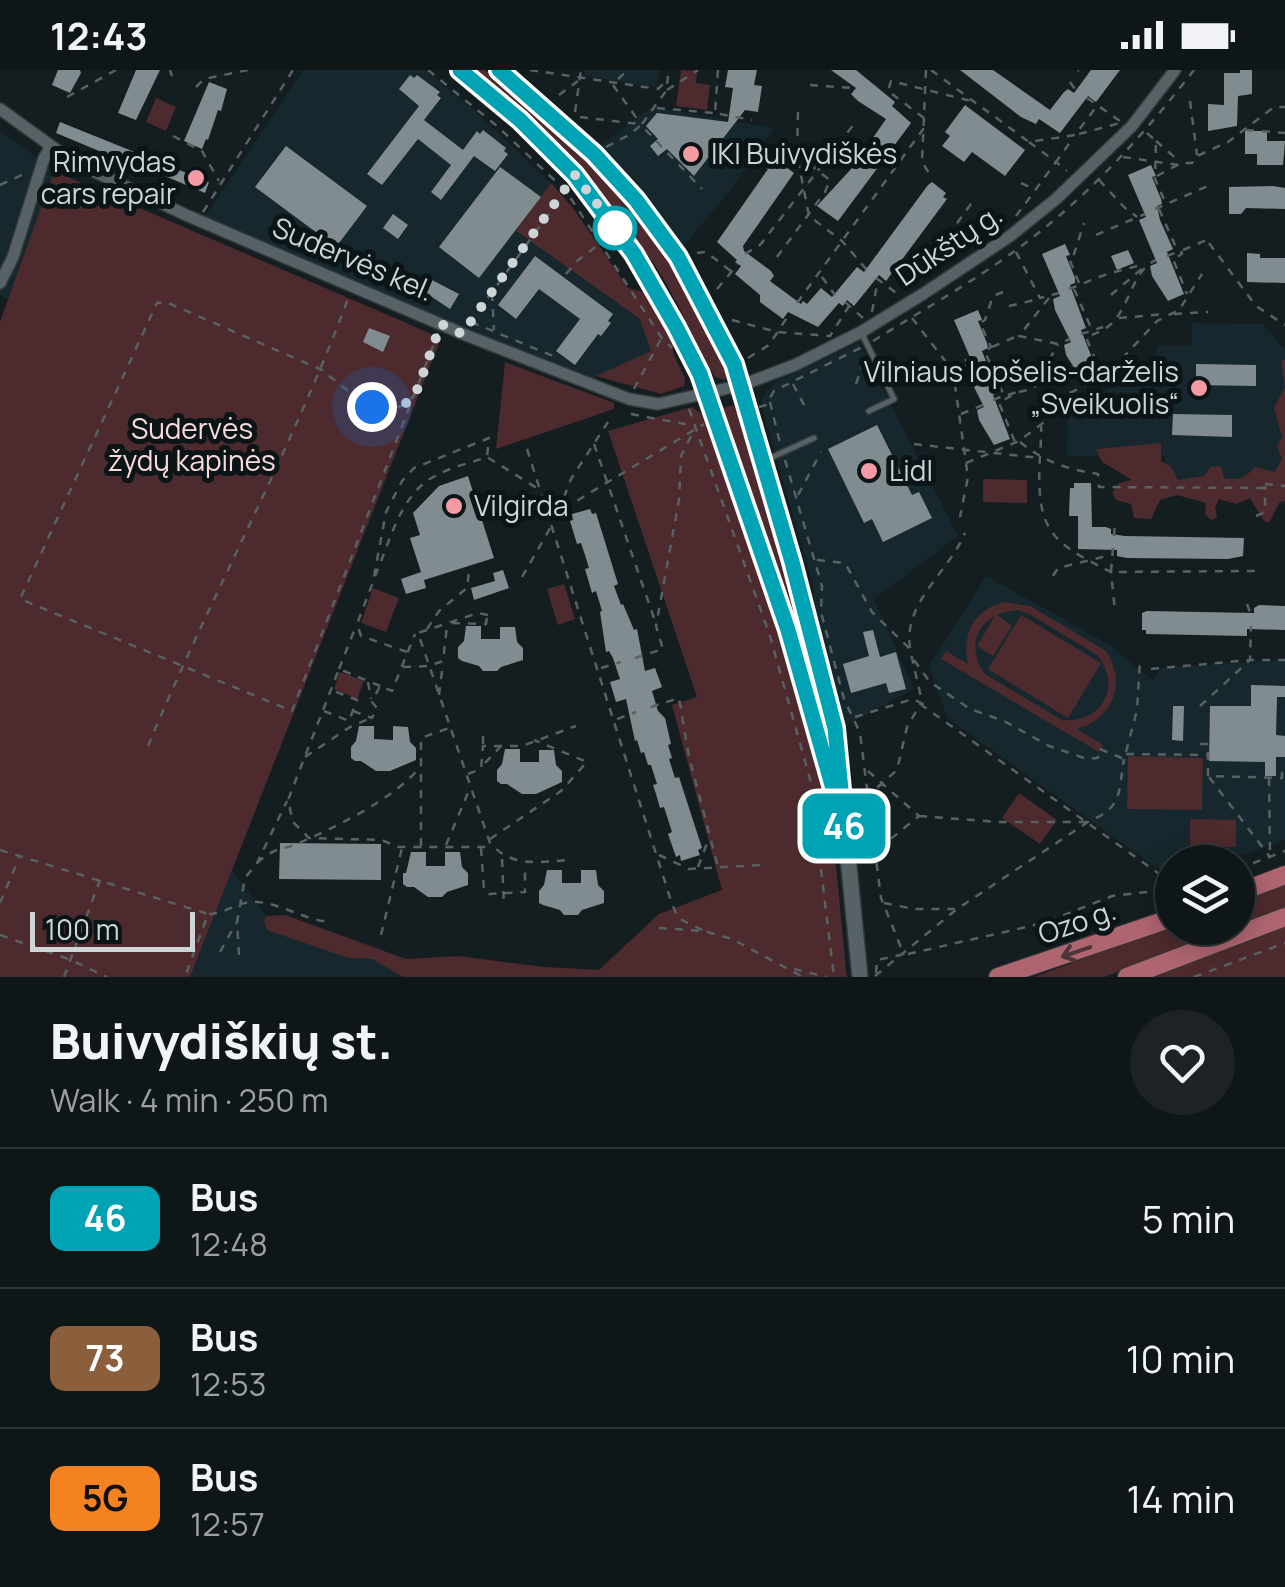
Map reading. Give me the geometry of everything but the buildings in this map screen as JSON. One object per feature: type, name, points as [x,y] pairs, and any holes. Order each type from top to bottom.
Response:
[{"type":"main road","points":[[460,70],[520,120],[598,203],[634,254],[700,374],[788,630],[845,831]]},
{"type":"main road","points":[[499,70],[594,154],[636,200],[678,257],[742,384],[835,728],[860,977]]},
{"type":"main road","points":[[1255,886],[1285,875]]},
{"type":"main road","points":[[1127,977],[1285,917]]},
{"type":"main road","name":"Ozo g.","points":[[998,977],[1155,924]]},
{"type":"street","name":"Dūkštų g.","points":[[705,394],[795,365],[864,332],[1010,236],[1056,199],[1132,126],[1175,70]]},
{"type":"street","name":"Sudervės kel.","points":[[0,109],[50,148],[103,178],[462,334],[629,399],[658,404],[705,394]]},
{"type":"street","points":[[0,283],[13,257],[50,148]]},
{"type":"lane","points":[[864,332],[894,399],[869,411]]},
{"type":"lane","points":[[764,462],[814,438]]},
{"type":"path","points":[[66,98],[116,70]]},
{"type":"path","points":[[170,70],[172,76]]},
{"type":"path","points":[[196,87],[204,79],[248,70]]},
{"type":"path","points":[[198,220],[293,70]]},
{"type":"path","points":[[428,70],[497,126],[566,191],[661,337],[629,399]]},
{"type":"path","points":[[530,70],[658,89],[668,79]]},
{"type":"path","points":[[575,112],[581,70]]},
{"type":"path","points":[[618,79],[628,70]]},
{"type":"path","points":[[594,154],[629,135],[656,108],[666,91],[669,70]]},
{"type":"path","points":[[666,91],[698,70]]},
{"type":"path","points":[[715,113],[718,70]]},
{"type":"path","points":[[929,172],[922,162],[928,70],[1070,175]]},
{"type":"path","points":[[559,95],[580,79]]},
{"type":"path","points":[[924,118],[888,91],[891,82],[973,101]]},
{"type":"path","points":[[1070,82],[1077,92]]},
{"type":"path","points":[[613,84],[640,124],[702,189]]},
{"type":"path","points":[[810,85],[852,88]]},
{"type":"path","points":[[1029,142],[1076,135],[1121,122],[1086,98]]},
{"type":"path","points":[[1190,101],[1197,156]]},
{"type":"path","points":[[1016,216],[1097,106]]},
{"type":"path","points":[[1122,156],[1192,163],[1274,107],[1285,107]]},
{"type":"path","points":[[656,108],[752,120]]},
{"type":"path","points":[[798,112],[797,155],[809,216],[842,241],[867,270]]},
{"type":"path","points":[[580,117],[640,124]]},
{"type":"path","points":[[745,254],[760,245],[854,124]]},
{"type":"path","points":[[797,303],[924,128]]},
{"type":"path","points":[[1244,130],[1285,133]]},
{"type":"path","points":[[1145,131],[1180,164]]},
{"type":"path","points":[[173,136],[202,151],[220,183]]},
{"type":"path","points":[[778,141],[830,180],[778,257]]},
{"type":"path","points":[[1156,141],[1155,180],[1166,204]]},
{"type":"path","points":[[1158,176],[1180,164]]},
{"type":"path","points":[[0,186],[41,166]]},
{"type":"path","points":[[1098,180],[1124,208],[1138,216]]},
{"type":"path","points":[[1021,183],[1036,190]]},
{"type":"path","points":[[1188,297],[1172,258],[1182,254],[1157,208],[1208,186]]},
{"type":"path","points":[[462,334],[566,191]]},
{"type":"path","points":[[906,293],[976,197]]},
{"type":"path","points":[[1096,234],[1144,214]]},
{"type":"path","points":[[1080,285],[1069,258],[1074,254],[1084,223]]},
{"type":"path","points":[[1167,256],[1209,241],[1256,306],[1285,326]]},
{"type":"path","points":[[566,274],[577,260],[601,243]]},
{"type":"path","points":[[1016,250],[1040,298]]},
{"type":"path","points":[[697,253],[706,252],[732,272]]},
{"type":"path","points":[[1092,330],[1071,288],[1156,260]]},
{"type":"path","points":[[717,289],[738,264]]},
{"type":"path","points":[[1112,295],[1146,265]]},
{"type":"path","points":[[1103,378],[1086,337],[1117,318],[1146,265]]},
{"type":"path","points":[[864,332],[912,317],[988,268]]},
{"type":"path","points":[[966,464],[1017,442],[1043,422],[1067,394],[1103,378],[1157,321],[1179,310],[1202,274]]},
{"type":"path","points":[[822,277],[836,295]]},
{"type":"path","points":[[872,314],[877,278],[901,296]]},
{"type":"path","points":[[148,746],[322,370],[353,285]]},
{"type":"path","points":[[492,292],[494,332]]},
{"type":"path","points":[[990,347],[980,323],[985,320],[993,296],[1003,292]]},
{"type":"path","points":[[1009,306],[1059,294]]},
{"type":"path","points":[[1004,396],[984,353],[1019,336],[1049,298]]},
{"type":"path","points":[[416,393],[405,405],[382,411],[358,399],[322,370],[166,302],[157,304],[20,599],[292,711],[416,393],[441,324]]},
{"type":"path","points":[[732,320],[777,332],[830,336],[847,304],[864,332],[859,348],[864,360],[856,384]]},
{"type":"path","points":[[1117,318],[1208,312]]},
{"type":"path","points":[[734,364],[761,352],[790,313]]},
{"type":"path","points":[[912,317],[950,367],[968,477],[960,516]]},
{"type":"path","points":[[471,322],[553,356],[556,370]]},
{"type":"path","points":[[1081,334],[1106,328]]},
{"type":"path","points":[[1019,336],[1058,344],[1070,339]]},
{"type":"path","points":[[993,400],[1034,389],[1058,344]]},
{"type":"path","points":[[859,348],[774,391],[769,399],[822,586],[821,612],[844,698],[860,732],[883,903],[904,955]]},
{"type":"path","points":[[950,367],[971,358]]},
{"type":"path","points":[[792,382],[806,409]]},
{"type":"path","points":[[1017,392],[1000,403],[1017,442],[1040,459]]},
{"type":"path","points":[[959,415],[982,405]]},
{"type":"path","points":[[1038,408],[1043,422],[1040,459],[1044,518],[1068,550],[1111,572],[1256,571]]},
{"type":"path","points":[[631,414],[690,422],[696,427],[770,636],[810,779],[834,977]]},
{"type":"path","points":[[557,513],[571,479],[608,422]]},
{"type":"path","points":[[550,517],[696,427]]},
{"type":"path","points":[[656,626],[679,500],[681,456],[696,427]]},
{"type":"path","points":[[373,582],[386,512],[402,481],[414,468],[489,438],[487,457]]},
{"type":"path","points":[[594,444],[663,649],[635,658]]},
{"type":"path","points":[[914,444],[1040,459],[1066,469],[1098,474],[1099,487],[1285,486]]},
{"type":"path","points":[[527,449],[678,918],[732,939],[803,977]]},
{"type":"path","points":[[797,498],[821,452]]},
{"type":"path","points":[[487,457],[541,491]]},
{"type":"path","points":[[240,954],[237,922],[245,878],[288,800],[405,506],[420,486],[434,476],[487,457]]},
{"type":"path","points":[[1256,516],[1265,512],[1265,486]]},
{"type":"path","points":[[1114,522],[1114,536]]},
{"type":"path","points":[[522,577],[552,524]]},
{"type":"path","points":[[869,794],[897,770],[907,727],[921,703],[907,629],[929,586],[958,548],[964,533]]},
{"type":"path","points":[[1113,548],[1115,610]]},
{"type":"path","points":[[1053,576],[1058,568],[1112,555]]},
{"type":"path","points":[[815,560],[845,564],[872,612],[910,649]]},
{"type":"path","points":[[426,630],[439,611],[466,588],[469,572]]},
{"type":"path","points":[[1247,604],[1251,615]]},
{"type":"path","points":[[338,669],[392,691],[414,634],[478,612],[488,615],[486,624],[447,623]]},
{"type":"path","points":[[439,696],[447,623]]},
{"type":"path","points":[[356,624],[361,636],[406,652]]},
{"type":"path","points":[[1200,706],[1250,660],[1251,626]]},
{"type":"path","points":[[418,633],[493,847],[502,856],[525,862],[569,860]]},
{"type":"path","points":[[912,657],[930,682],[970,709],[1087,759],[1097,758],[1102,750],[1125,757],[1207,755]]},
{"type":"path","points":[[873,976],[904,955],[956,908],[1088,822],[1110,812],[1119,796],[1136,710],[1140,660]]},
{"type":"path","points":[[1152,668],[1285,660]]},
{"type":"path","points":[[401,668],[443,661]]},
{"type":"path","points":[[600,669],[620,662]]},
{"type":"path","points":[[304,758],[350,727],[372,718],[378,708],[372,702],[367,681]]},
{"type":"path","points":[[372,702],[380,686]]},
{"type":"path","points":[[322,710],[349,721],[357,700],[330,690]]},
{"type":"path","points":[[651,707],[679,698],[689,757],[718,867]]},
{"type":"path","points":[[854,717],[914,699],[1155,873]]},
{"type":"path","points":[[353,711],[372,718]]},
{"type":"path","points":[[615,719],[636,712]]},
{"type":"path","points":[[482,746],[522,746],[576,726]]},
{"type":"path","points":[[421,847],[422,738],[450,728]]},
{"type":"path","points":[[482,765],[483,729]]},
{"type":"path","points":[[489,840],[561,791],[587,762],[534,740]]},
{"type":"path","points":[[1200,744],[1208,744],[1208,776],[1270,857]]},
{"type":"path","points":[[466,774],[479,770],[501,746]]},
{"type":"path","points":[[256,863],[273,849],[293,846],[396,790],[421,766]]},
{"type":"path","points":[[865,768],[919,816],[998,822],[1088,822]]},
{"type":"path","points":[[1208,776],[1282,778],[1285,773]]},
{"type":"path","points":[[1269,778],[1270,857]]},
{"type":"path","points":[[445,847],[470,786]]},
{"type":"path","points":[[288,800],[293,822],[309,838],[382,840],[421,847],[493,847]]},
{"type":"path","points":[[876,851],[919,816]]},
{"type":"path","points":[[698,868],[710,835]]},
{"type":"path","points":[[381,936],[403,846]]},
{"type":"path","points":[[481,847],[484,890],[489,894],[524,892],[525,862]]},
{"type":"path","points":[[0,850],[208,914],[215,915],[240,903],[267,903],[298,916],[329,922]]},
{"type":"path","points":[[1255,863],[1285,851]]},
{"type":"path","points":[[658,855],[690,869],[760,864]]},
{"type":"path","points":[[502,856],[504,907]]},
{"type":"path","points":[[0,903],[20,857]]},
{"type":"path","points":[[64,977],[100,880]]},
{"type":"path","points":[[873,976],[877,960],[1044,923],[1112,896],[1155,889]]},
{"type":"path","points":[[883,903],[914,909],[956,908]]},
{"type":"path","points":[[185,977],[208,914]]},
{"type":"path","points":[[220,952],[237,922]]},
{"type":"path","points":[[659,928],[704,931]]},
{"type":"path","points":[[0,936],[107,977]]},
{"type":"path","points":[[1194,977],[1285,943]]},
{"type":"path","points":[[793,969],[827,977]]},
{"type":"shaded area","points":[[303,70],[425,70],[551,183],[517,232],[640,319],[652,352],[589,380],[204,218]]},
{"type":"shaded area","points":[[577,70],[659,70],[657,87],[585,76],[585,71]]},
{"type":"shaded area","points":[[651,107],[774,128],[729,192],[680,250],[654,212],[599,147]]},
{"type":"shaded area","points":[[0,130],[54,171],[9,300],[0,295]]},
{"type":"shaded area","name":"Vilniaus lopšelis-darželis „Sveikuolis“","points":[[1192,323],[1263,324],[1285,350],[1285,484],[1165,484],[1165,456],[1067,456],[1068,407],[1156,369],[1157,346],[1192,346]]},
{"type":"shaded area","points":[[859,343],[958,536],[874,599],[914,689],[843,727],[813,609],[814,588],[761,405],[763,396],[776,382]]},
{"type":"shaded area","points":[[986,576],[1108,644],[1152,680],[1161,668],[1285,660],[1285,840],[1255,851],[1255,845],[1155,845],[1155,867],[947,718],[929,666]]},
{"type":"shaded area","points":[[231,869],[267,916],[264,920],[348,958],[385,964],[403,977],[190,977]]},
{"type":"green space","points":[[470,70],[485,70],[569,143],[627,203],[689,296],[728,371],[725,380],[715,377],[664,280],[615,212],[570,163]]},
{"type":"green space","points":[[681,70],[697,71],[696,83],[710,85],[707,110],[676,106]]},
{"type":"green space","points":[[156,98],[176,107],[166,131],[146,122]]},
{"type":"green space","name":"Sudervės žydų kapinės","points":[[54,171],[441,338],[190,977],[0,977],[0,322]]},
{"type":"green space","points":[[551,183],[628,288],[643,292],[673,338],[673,353],[685,378],[684,386],[661,394],[596,376],[651,351],[640,319],[516,231]]},
{"type":"green space","points":[[505,362],[614,403],[614,409],[496,449]]},
{"type":"green space","points":[[1285,387],[1285,501],[1279,503],[1269,523],[1250,498],[1236,504],[1219,499],[1215,508],[1217,518],[1211,520],[1205,514],[1206,503],[1177,495],[1160,500],[1151,519],[1134,518],[1131,504],[1116,500],[1112,493],[1119,483],[1132,480],[1102,462],[1096,449],[1161,443],[1161,461],[1171,467],[1178,480],[1204,476],[1210,467],[1221,466],[1224,478],[1229,479],[1241,478],[1255,467],[1275,472],[1282,459],[1277,446],[1282,437],[1274,408]]},
{"type":"green space","points":[[733,405],[742,419],[795,593],[838,778],[793,619],[722,423],[723,408]]},
{"type":"green space","points":[[692,407],[705,416],[796,676],[830,817],[847,977],[403,977],[372,959],[348,958],[267,930],[267,916],[285,915],[406,959],[458,956],[599,970],[659,914],[722,890],[672,705],[697,697],[608,431]]},
{"type":"green space","points":[[983,479],[1027,480],[1027,503],[983,502]]},
{"type":"green space","points":[[564,584],[575,619],[558,625],[547,589]]},
{"type":"green space","points":[[373,588],[399,598],[386,632],[361,623]]},
{"type":"green space","points":[[1003,602],[1030,606],[1106,651],[1115,675],[1113,698],[1100,717],[1077,729],[1103,745],[1099,752],[941,659],[946,651],[968,664],[967,643],[972,625]],"holes":[[[1018,610],[1097,655],[1105,667],[1108,690],[1104,701],[1088,716],[1062,720],[985,674],[980,666],[976,642],[987,621],[995,616],[977,646],[993,656],[1012,626],[996,614]]]},
{"type":"green space","points":[[1021,615],[1101,663],[1068,718],[988,669]]},
{"type":"green space","points":[[340,672],[364,681],[357,699],[334,689]]},
{"type":"green space","points":[[1128,756],[1203,758],[1202,810],[1127,809]]},
{"type":"green space","points":[[1019,793],[1057,820],[1040,844],[1002,818]]},
{"type":"green space","points":[[1190,819],[1236,820],[1236,845],[1190,845]]},
{"type":"green space","points":[[1285,882],[1285,909],[1255,920],[1255,894]]},
{"type":"green space","points":[[1285,925],[1285,977],[1150,977],[1233,945],[1255,945],[1255,937]]},
{"type":"green space","points":[[1155,932],[1155,945],[1190,945],[1104,977],[1034,977]]},
{"type":"bus line","name":"46","points":[[460,70],[520,120],[598,203],[646,272],[700,374],[788,630],[845,831],[835,728],[734,364],[678,257],[636,200],[594,154],[499,70]]},
{"type":"place","name":"IKI Buivydiškės","points":[[691,154]]},
{"type":"place","name":"Rimvydas cars repair","points":[[196,178]]},
{"type":"place","name":"Vilniaus lopšelis-darželis „Sveikuolis“","points":[[1199,388]]},
{"type":"place","name":"Lidl","points":[[869,471]]},
{"type":"place","name":"Vilgirda","points":[[454,506]]},
{"type":"route","points":[[372,407],[390,411],[409,401],[416,393],[441,324],[462,334],[575,175],[618,231],[615,228]]}]
